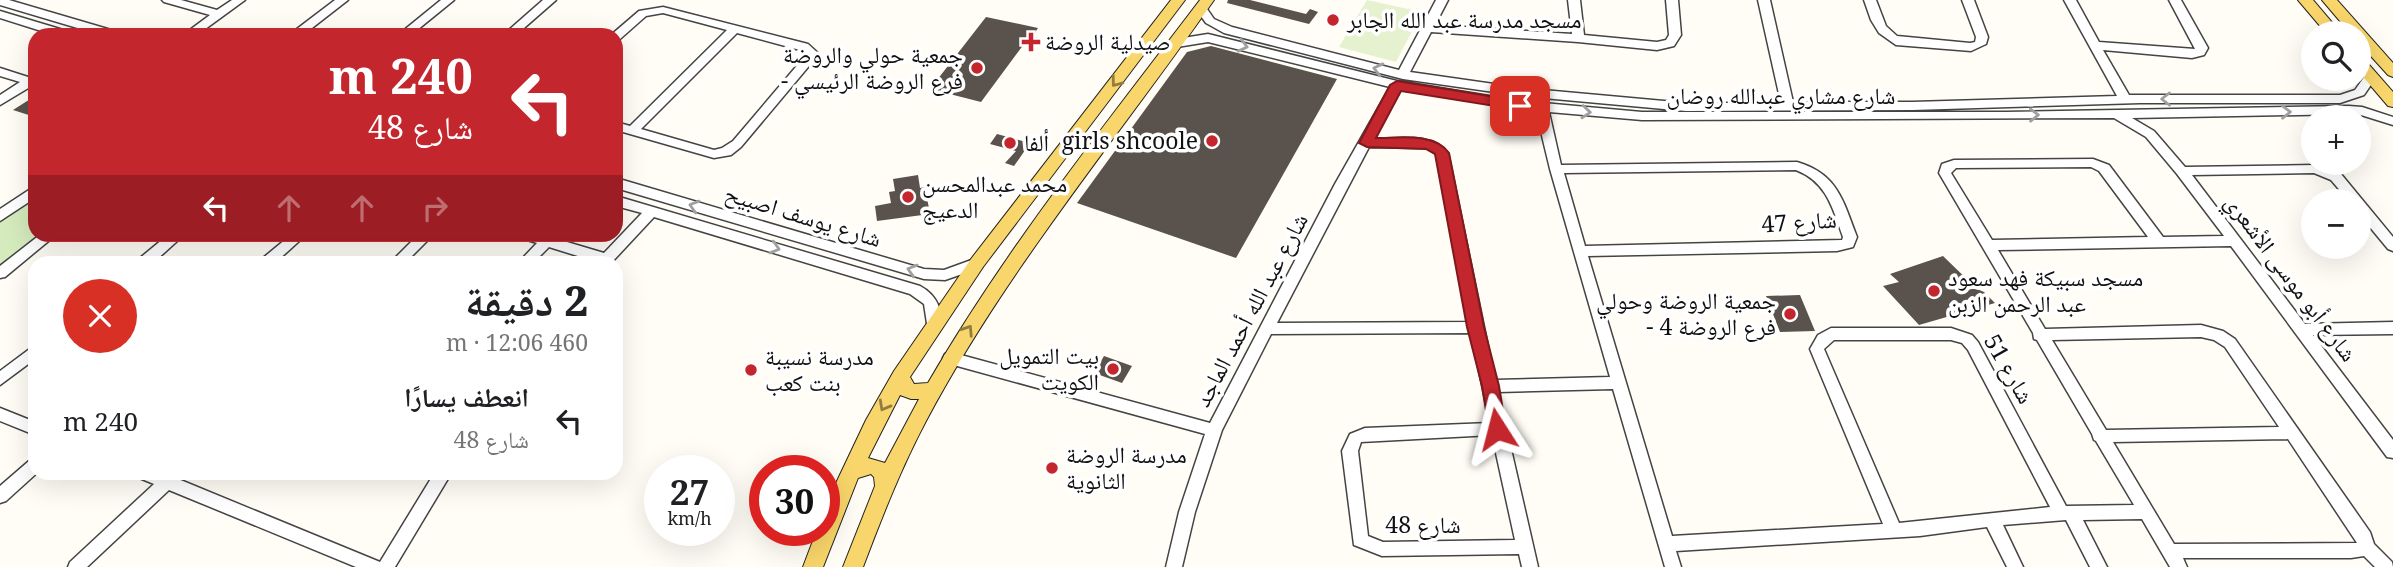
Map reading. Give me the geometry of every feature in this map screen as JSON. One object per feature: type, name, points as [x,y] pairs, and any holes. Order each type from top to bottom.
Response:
[{"type":"main road","points":[[813,567],[850,473],[901,376],[933,326],[977,263],[1178,0]]},
{"type":"main road","points":[[2305,0],[2323,21]]},
{"type":"main road","points":[[2329,0],[2348,21]]},
{"type":"main road","points":[[853,567],[884,484],[950,358],[1023,251],[1204,4]]},
{"type":"main road","points":[[2371,47],[2393,72]]},
{"type":"main road","points":[[2371,76],[2393,102]]},
{"type":"main road","points":[[901,376],[902,386],[911,392],[931,390]]},
{"type":"main road","points":[[850,473],[862,466],[875,466],[884,473],[884,484]]},
{"type":"street","points":[[168,0],[218,15]]},
{"type":"street","points":[[199,28],[239,0]]},
{"type":"street","points":[[304,28],[342,0]]},
{"type":"street","points":[[413,28],[448,0]]},
{"type":"street","points":[[517,28],[550,0]]},
{"type":"street","name":"شارع عبد الله أحمد الماجد","points":[[1174,567],[1187,512],[1214,430],[1342,184],[1367,143],[1442,0]]},
{"type":"street","points":[[1574,0],[1578,38]]},
{"type":"street","points":[[1427,27],[1657,46],[1670,43],[1675,36],[1672,0]]},
{"type":"street","points":[[1764,0],[1788,107]]},
{"type":"street","points":[[1870,0],[1881,32],[1889,38],[1900,42],[1971,47],[1980,44],[1982,37],[1968,0]]},
{"type":"street","points":[[2070,0],[2125,100]]},
{"type":"street","points":[[2093,45],[2192,54],[2200,52],[2202,48],[2175,0]]},
{"type":"street","points":[[0,1],[91,28]]},
{"type":"street","name":"شارع مشاري عبدالله روضان","points":[[1204,4],[1205,16],[1217,26],[1299,54],[1400,80],[1542,108],[1614,115],[1686,107],[1966,110]]},
{"type":"street","points":[[623,30],[640,15],[653,10],[668,11],[804,47],[813,54],[737,144],[726,152],[714,154],[623,128]]},
{"type":"street","points":[[0,14],[44,28]]},
{"type":"street","points":[[632,131],[735,29]]},
{"type":"street","name":"شارع مشاري عبدالله روضان","points":[[1177,43],[1208,38],[1299,54]]},
{"type":"street","points":[[0,72],[28,78]]},
{"type":"street","name":"شارع مشاري عبدالله روضان","points":[[1400,80],[1613,100],[1641,110],[2005,109],[2125,100],[2350,97],[2363,91]]},
{"type":"street","points":[[0,101],[28,82]]},
{"type":"street","points":[[2200,99],[2217,107],[2210,113]]},
{"type":"street","points":[[2236,99],[2230,101],[2229,106],[2248,112]]},
{"type":"street","points":[[1613,100],[1623,108],[1614,115]]},
{"type":"street","points":[[1542,108],[1556,169],[1673,567]]},
{"type":"street","name":"شارع مشاري عبدالله روضان","points":[[2005,109],[2113,114],[2349,110],[2362,111],[2393,121]]},
{"type":"street","name":"شارع أبو موسى الأشعري","points":[[2113,114],[2133,122],[2150,134],[2182,171],[2393,452]]},
{"type":"street","points":[[2150,134],[2148,123],[2152,114]]},
{"type":"street","points":[[1367,143],[1427,144],[1442,153],[1475,327],[1491,386],[1497,429],[1530,567]]},
{"type":"street","points":[[2159,242],[2104,168],[2093,163],[1954,164],[1947,167],[1945,173],[1986,245],[2179,567]]},
{"type":"street","name":"شارع 47","points":[[1556,169],[1797,166],[1815,171],[1826,179],[1850,237],[1848,244],[1824,247],[1580,251]]},
{"type":"street","points":[[2182,171],[2315,169],[2336,177],[2346,189]]},
{"type":"street","name":"شارع يوسف اصبيح","points":[[623,185],[935,276],[958,272],[977,263]]},
{"type":"street","points":[[0,216],[28,196]]},
{"type":"street","name":"شارع يوسف اصبيح","points":[[623,203],[925,294],[934,308],[933,326]]},
{"type":"street","points":[[611,256],[651,212]]},
{"type":"street","points":[[2371,220],[2393,246]]},
{"type":"street","points":[[1986,245],[2235,241]]},
{"type":"street","points":[[0,273],[41,242]]},
{"type":"street","points":[[152,256],[169,242]]},
{"type":"street","points":[[275,256],[292,242]]},
{"type":"street","points":[[404,256],[419,242]]},
{"type":"street","points":[[533,256],[546,242],[590,256]]},
{"type":"street","points":[[817,260],[831,253],[828,246]]},
{"type":"street","points":[[845,268],[842,259],[853,253]]},
{"type":"street","points":[[1267,330],[1475,327]]},
{"type":"street","points":[[2301,330],[2393,328]]},
{"type":"street","points":[[2039,335],[2201,331],[2218,335],[2230,343],[2364,537],[2367,548],[2386,567]]},
{"type":"street","name":"شارع 51","points":[[1894,530],[1817,349],[1823,339],[1831,334],[1951,334],[1967,339],[2066,512]]},
{"type":"street","points":[[0,379],[28,357]]},
{"type":"street","points":[[950,358],[1214,430]]},
{"type":"street","points":[[1491,386],[1619,383]]},
{"type":"street","points":[[0,414],[28,426]]},
{"type":"street","name":"شارع 48","points":[[1497,429],[1365,434],[1355,438],[1350,451],[1360,540],[1382,549],[1525,547]]},
{"type":"street","points":[[2099,436],[2291,433]]},
{"type":"street","points":[[0,496],[28,472]]},
{"type":"street","points":[[162,480],[375,567]]},
{"type":"street","points":[[386,567],[439,480]]},
{"type":"street","points":[[76,567],[167,482]]},
{"type":"street","points":[[1666,544],[1894,530],[2066,512],[2146,512]]},
{"type":"street","points":[[2066,512],[2099,567]]},
{"type":"street","points":[[1991,519],[2014,567]]},
{"type":"street","points":[[2169,551],[2351,551],[2367,548]]},
{"type":"green space","points":[[1367,0],[1422,12],[1396,62],[1339,47]]},
{"type":"green space","points":[[28,199],[28,242],[32,242],[0,265],[0,219]]},
{"type":"building","points":[[1228,0],[1250,0],[1306,14],[1310,9],[1318,12],[1309,24],[1227,3]]},
{"type":"building","name":"جمعية حولي والروضة - فرع الروضة الرئيسي","points":[[986,17],[1038,28],[1032,37],[1038,38],[1033,46],[1024,44],[981,102],[930,89]]},
{"type":"building","name":"girls shcoole","points":[[1211,46],[1337,79],[1236,258],[1077,203],[1187,52]]},
{"type":"building","points":[[28,100],[28,115],[13,110]]},
{"type":"building","name":"ألفا","points":[[997,134],[1030,143],[1014,166],[1005,163],[1016,151],[990,144]]},
{"type":"building","name":"محمد عبدالمحسن الدعيج","points":[[918,175],[920,188],[925,187],[930,214],[877,221],[875,206],[891,203],[889,192],[895,191],[893,179]]},
{"type":"building","name":"مسجد سبيكة فهد سعود عبد الرحمن الزبن","points":[[1943,256],[1995,303],[1919,325],[1883,286],[1899,282],[1890,274]]},
{"type":"building","name":"جمعية الروضة وحولي - فرع الروضة 4","points":[[1800,295],[1815,331],[1780,332],[1766,296]]},
{"type":"building","name":"بيت التمويل الكويت","points":[[1104,356],[1132,366],[1122,383],[1094,373]]},
{"type":"place","name":"مسجد مدرسة عبد الله الجابر","points":[[1333,20]]},
{"type":"place","name":"صيدلية الروضة","points":[[1031,42]]},
{"type":"place","name":"جمعية حولي والروضة - فرع الروضة الرئيسي","points":[[977,68]]},
{"type":"place","name":"girls shcoole","points":[[1212,141]]},
{"type":"place","name":"ألفا","points":[[1010,143]]},
{"type":"place","name":"محمد عبدالمحسن الدعيج","points":[[908,197]]},
{"type":"place","name":"مسجد سبيكة فهد سعود عبد الرحمن الزبن","points":[[1934,291]]},
{"type":"place","name":"جمعية الروضة وحولي - فرع الروضة 4","points":[[1790,314]]},
{"type":"place","name":"بيت التمويل الكويت","points":[[1113,369]]},
{"type":"place","name":"مدرسة نسيبة بنت كعب","points":[[751,370]]},
{"type":"place","name":"مدرسة الروضة الثانوية","points":[[1052,468]]},
{"type":"route","points":[[1497,429],[1491,386],[1475,327],[1442,153],[1427,144],[1367,143],[1397,85],[1520,106]]}]
